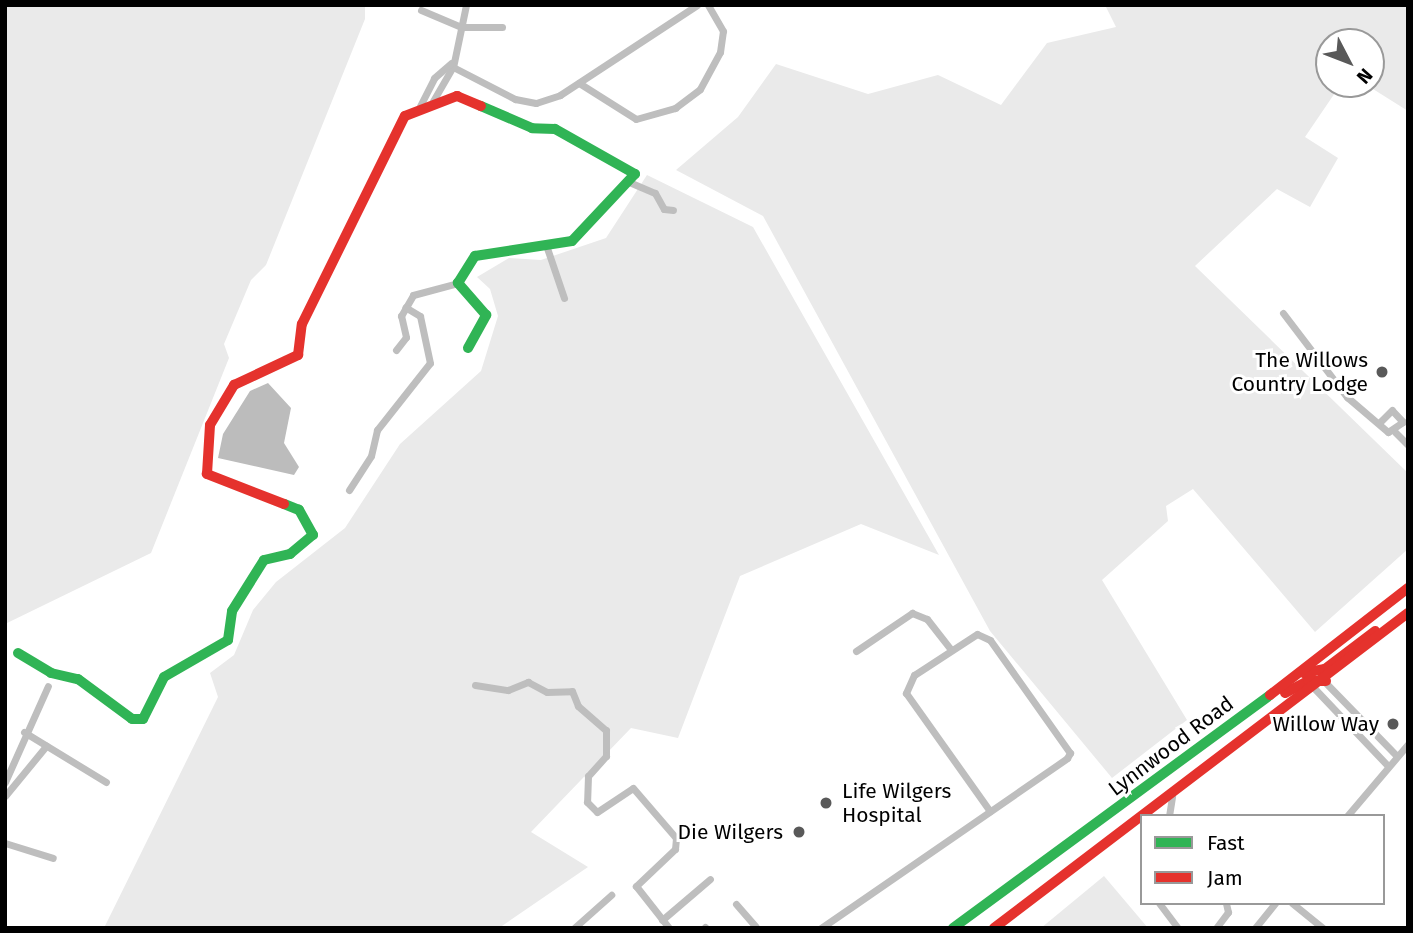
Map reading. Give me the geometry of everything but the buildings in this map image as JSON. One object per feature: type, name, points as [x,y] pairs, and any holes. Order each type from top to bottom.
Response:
[{"type":"street","points":[[433,101],[454,67],[466,5]]},
{"type":"street","points":[[454,67],[526,102],[548,101],[697,5]]},
{"type":"street","points":[[579,83],[636,119],[675,108],[700,89],[722,47],[723,31],[708,5]]},
{"type":"street","points":[[421,10],[461,27],[502,27]]},
{"type":"street","points":[[420,106],[434,78],[454,67]]},
{"type":"street","points":[[18,653],[51,673],[78,679],[132,719],[144,719],[164,677],[228,640],[232,611],[264,560],[290,554],[313,536],[299,510],[206,474],[209,431],[232,386],[298,355],[302,324],[402,122],[420,106],[464,96],[531,128],[555,129],[632,167],[629,182],[576,238],[546,245],[478,253],[458,283],[423,288],[405,307],[407,335],[396,350]]},
{"type":"street","points":[[629,182],[655,192],[664,209],[673,210]]},
{"type":"street","points":[[546,245],[564,298]]},
{"type":"street","points":[[458,283],[485,315],[468,348]]},
{"type":"street","points":[[349,490],[371,456],[377,430],[430,363],[420,316],[405,307]]},
{"type":"street","points":[[1283,313],[1331,381],[1408,445]]},
{"type":"street","points":[[1380,422],[1385,412],[1399,413],[1403,422],[1395,432]]},
{"type":"street","name":"Lynnwood Road","points":[[1146,814],[1310,677],[1408,589]]},
{"type":"street","points":[[1388,766],[1310,677],[1408,610]]},
{"type":"street","name":"Lynnwood Road","points":[[953,928],[1190,758],[1310,677],[1326,681],[1408,610]]},
{"type":"street","points":[[856,651],[912,613],[927,619],[950,648]]},
{"type":"street","points":[[821,928],[1067,758],[1067,742],[990,640],[977,634],[950,648],[914,675],[906,693],[990,811]]},
{"type":"street","points":[[1326,681],[1397,756]]},
{"type":"street","points":[[475,685],[508,690],[528,682],[547,692],[572,691],[578,706],[606,730],[608,743],[585,793],[594,812],[633,788],[676,838],[675,849],[636,886],[669,928]]},
{"type":"street","points":[[5,782],[24,732],[48,686]]},
{"type":"street","points":[[24,732],[106,782]]},
{"type":"street","points":[[1349,814],[1408,744]]},
{"type":"street","points":[[5,796],[46,746]]},
{"type":"street","points":[[1169,814],[1175,789]]},
{"type":"street","name":"Lynnwood Road","points":[[996,928],[1140,819]]},
{"type":"street","points":[[5,843],[53,858]]},
{"type":"street","points":[[662,920],[710,879]]},
{"type":"street","points":[[578,926],[611,895]]},
{"type":"street","points":[[736,904],[758,926]]},
{"type":"street","points":[[1160,905],[1177,927]]},
{"type":"street","points":[[1216,928],[1228,912],[1226,905]]},
{"type":"street","points":[[1255,928],[1273,905]]},
{"type":"street","points":[[1295,905],[1323,928]]},
{"type":"shaded area","points":[[5,5],[365,5],[365,19],[266,265],[251,280],[224,344],[229,358],[151,553],[5,624]]},
{"type":"shaded area","points":[[1105,5],[1408,5],[1408,111],[1385,97],[1385,28],[1315,28],[1315,98],[1331,98],[1305,137],[1338,158],[1310,207],[1277,189],[1195,266],[1408,473],[1408,549],[1315,632],[1193,489],[1166,506],[1168,521],[1102,580],[1187,720],[1112,778],[990,631],[763,216],[676,170],[738,117],[776,64],[868,94],[938,75],[1001,105],[1047,43],[1116,27]]},
{"type":"shaded area","points":[[647,175],[753,227],[939,555],[861,524],[740,576],[678,738],[631,728],[531,832],[588,867],[499,928],[104,928],[218,697],[210,673],[234,655],[253,610],[276,582],[345,528],[400,444],[481,371],[498,316],[490,289],[477,277],[509,258],[541,260],[606,238]]},
{"type":"shaded area","points":[[268,383],[291,408],[284,443],[299,467],[294,475],[218,458],[223,434],[250,391]]},
{"type":"shaded area","points":[[1104,876],[1148,928],[1041,928]]},
{"type":"traffic: fast","points":[[468,348],[486,315],[458,283],[475,256],[572,241],[635,174],[555,129],[532,128],[481,106]]},
{"type":"traffic: fast","points":[[18,653],[51,673],[78,679],[132,719],[143,719],[164,677],[228,640],[232,611],[264,560],[290,554],[313,535],[299,510],[284,504]]},
{"type":"traffic: fast","points":[[953,928],[1270,695]]},
{"type":"traffic: jam","points":[[284,504],[207,474],[210,425],[234,385],[298,355],[302,324],[405,116],[457,96],[481,106]]},
{"type":"traffic: jam","points":[[1270,695],[1408,588]]},
{"type":"traffic: jam","points":[[1144,814],[1408,613]]},
{"type":"traffic: jam","points":[[1304,673],[1325,669],[1375,631]]},
{"type":"traffic: jam","points":[[1285,693],[1308,681],[1326,681]]},
{"type":"traffic: jam","points":[[994,928],[1140,817]]},
{"type":"place","name":"The Willows Country Lodge","points":[[1382,372]]},
{"type":"place","name":"Willow Way","points":[[1393,724]]},
{"type":"place","name":"Life Wilgers Hospital","points":[[826,803]]},
{"type":"place","name":"Die Wilgers","points":[[799,832]]}]
